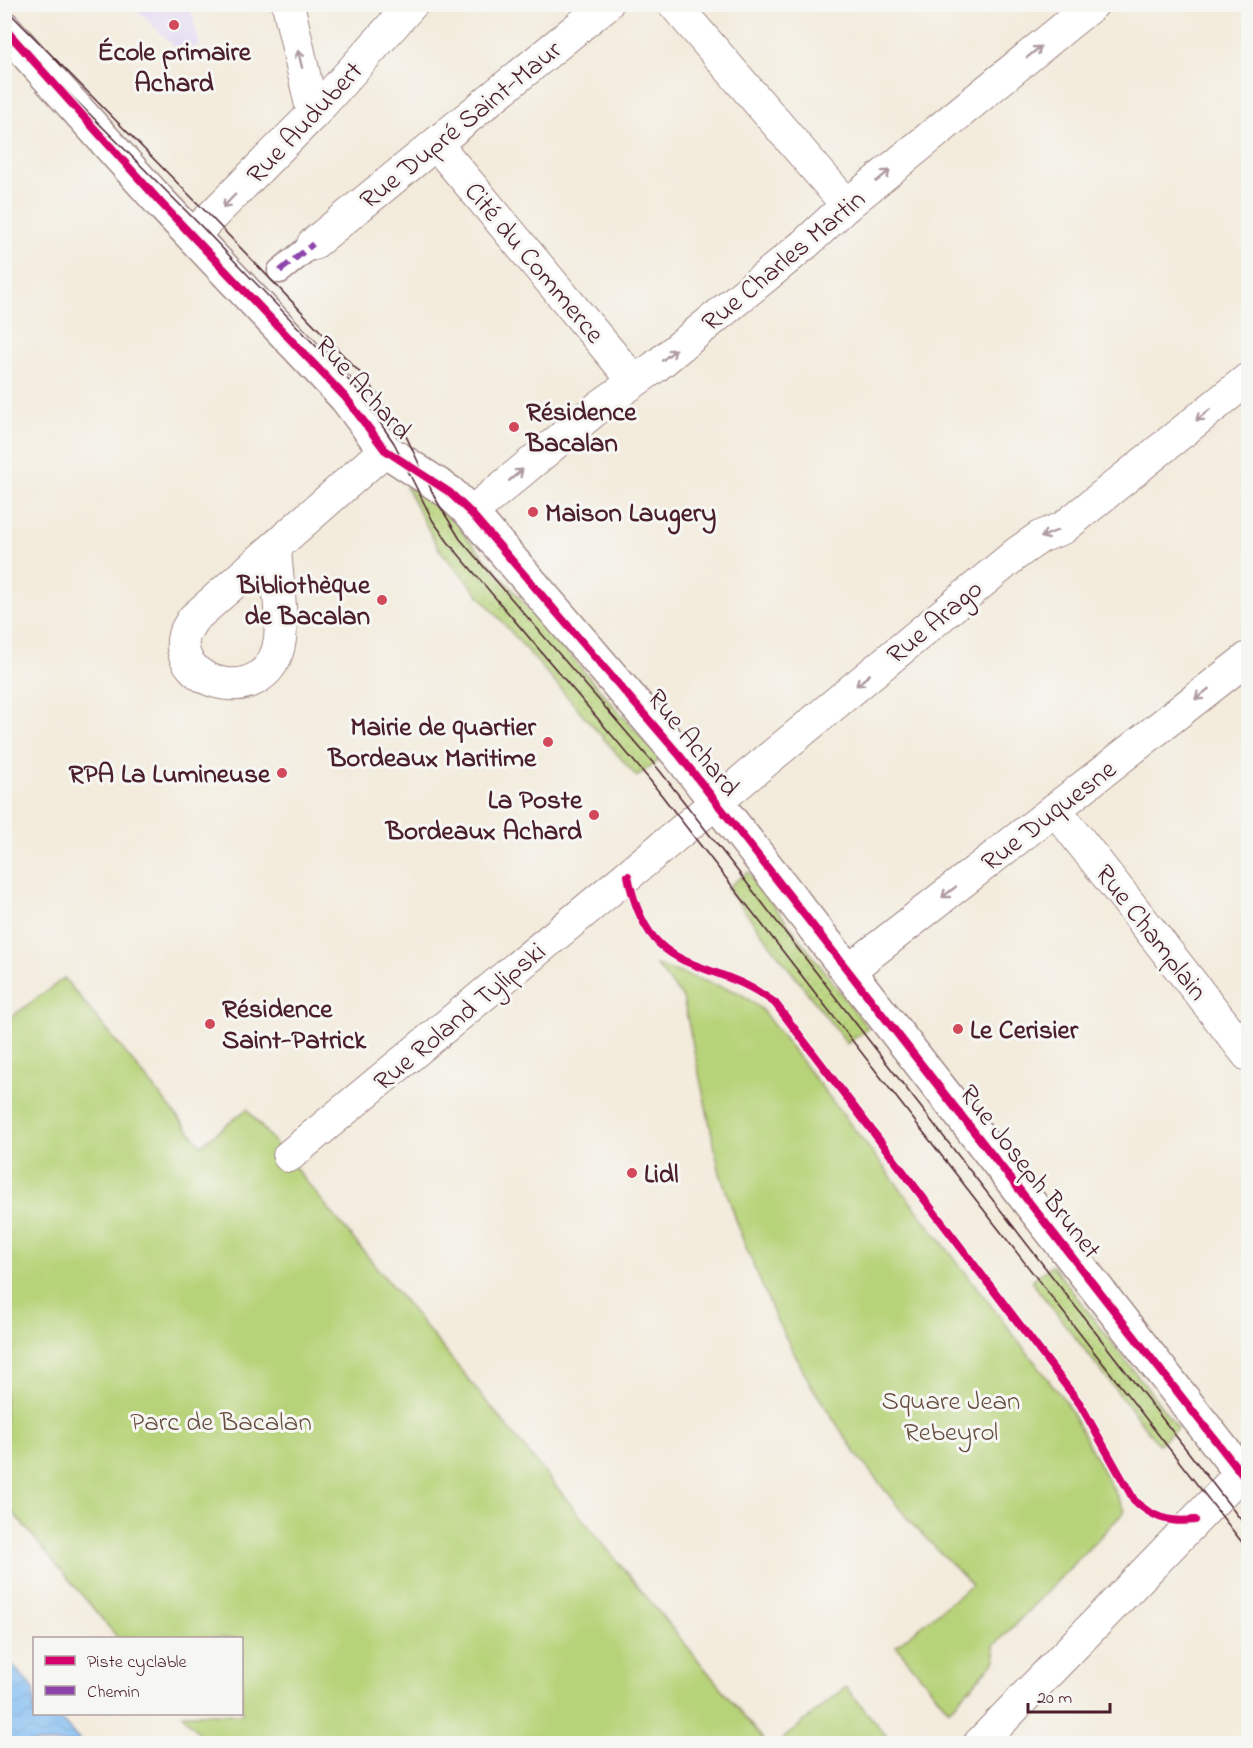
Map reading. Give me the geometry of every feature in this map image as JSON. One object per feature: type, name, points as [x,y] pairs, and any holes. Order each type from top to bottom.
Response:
[{"type":"street","points":[[288,4],[313,114]]},
{"type":"street","name":"Rue Audubert","points":[[192,236],[313,114],[412,4]]},
{"type":"street","name":"Rue Dupré Saint-Maur","points":[[313,244],[607,4]]},
{"type":"street","points":[[674,4],[847,205]]},
{"type":"street","name":"Rue Charles Martin","points":[[471,513],[634,381],[655,367],[796,251],[847,205],[1093,4]]},
{"type":"street","name":"Rue Achard","points":[[4,28],[192,236],[346,398],[385,450],[449,492],[471,513],[680,756],[780,886]]},
{"type":"street","name":"Cité du Commerce","points":[[436,144],[634,381]]},
{"type":"street","points":[[280,271],[313,244]]},
{"type":"street","name":"Rue Arago","points":[[628,876],[1017,553],[1040,537],[1063,528],[1248,379]]},
{"type":"street","points":[[275,547],[385,450]]},
{"type":"street","name":"Rue Duquesne","points":[[847,972],[1248,658]]},
{"type":"street","name":"Rue Champlain","points":[[1055,809],[1248,1055]]},
{"type":"street","name":"Rue Roland Tylipski","points":[[290,1156],[628,876]]},
{"type":"street","name":"Rue Joseph Brunet","points":[[780,886],[1246,1473]]},
{"type":"street","points":[[979,1743],[1246,1473]]},
{"type":"shaded area","name":"École primaire Achard","points":[[133,5],[190,5],[200,46],[193,47],[184,57]]},
{"type":"green space","points":[[406,487],[446,501],[464,534],[660,759],[637,777],[439,549]]},
{"type":"green space","points":[[748,872],[868,1028],[847,1044],[727,888]]},
{"type":"green space","name":"Square Jean Rebeyrol","points":[[656,965],[740,993],[761,1009],[1065,1401],[1125,1511],[994,1646],[996,1660],[949,1710],[896,1646],[972,1585],[911,1523],[857,1455],[811,1385],[776,1319],[743,1240],[720,1173],[683,998]]},
{"type":"green space","name":"Parc de Bacalan","points":[[64,978],[201,1145],[247,1109],[766,1743],[207,1743],[183,1715],[243,1715],[243,1637],[117,1637],[5,1503],[5,1022]]},
{"type":"green space","points":[[1052,1265],[1178,1428],[1158,1444],[1031,1281]]},
{"type":"green space","points":[[846,1687],[892,1743],[778,1743]]},
{"type":"water","points":[[4,1655],[33,1688],[33,1715],[57,1715],[82,1743],[5,1743]]},
{"type":"tram line","points":[[4,7],[212,218],[367,380],[407,438],[435,498],[460,539],[660,771],[1248,1529]]},
{"type":"tram line","points":[[4,28],[202,227],[357,389],[394,443],[433,521],[448,542],[649,779],[1248,1550]]},
{"type":"marked path","points":[[280,271],[313,244]]},
{"type":"cycle path","points":[[4,28],[161,203],[346,398],[385,450],[449,492],[471,513],[680,756],[1248,1482]]},
{"type":"cycle path","points":[[628,876],[638,910],[651,934],[666,950],[684,960],[750,987],[775,1003],[1080,1404],[1134,1500],[1162,1518],[1177,1521],[1195,1520]]},
{"type":"place","name":"École primaire Achard","points":[[174,25]]},
{"type":"place","name":"Résidence Bacalan","points":[[514,427]]},
{"type":"place","name":"Maison Laugery","points":[[533,512]]},
{"type":"place","name":"Bibliothèque de Bacalan","points":[[382,600]]},
{"type":"place","name":"Mairie de quartier Bordeaux Maritime","points":[[548,742]]},
{"type":"place","name":"RPA La Lumineuse","points":[[282,773]]},
{"type":"place","name":"La Poste Bordeaux Achard","points":[[594,815]]},
{"type":"place","name":"Résidence Saint-Patrick","points":[[210,1024]]},
{"type":"place","name":"Le Cerisier","points":[[958,1029]]},
{"type":"place","name":"Lidl","points":[[632,1173]]}]
